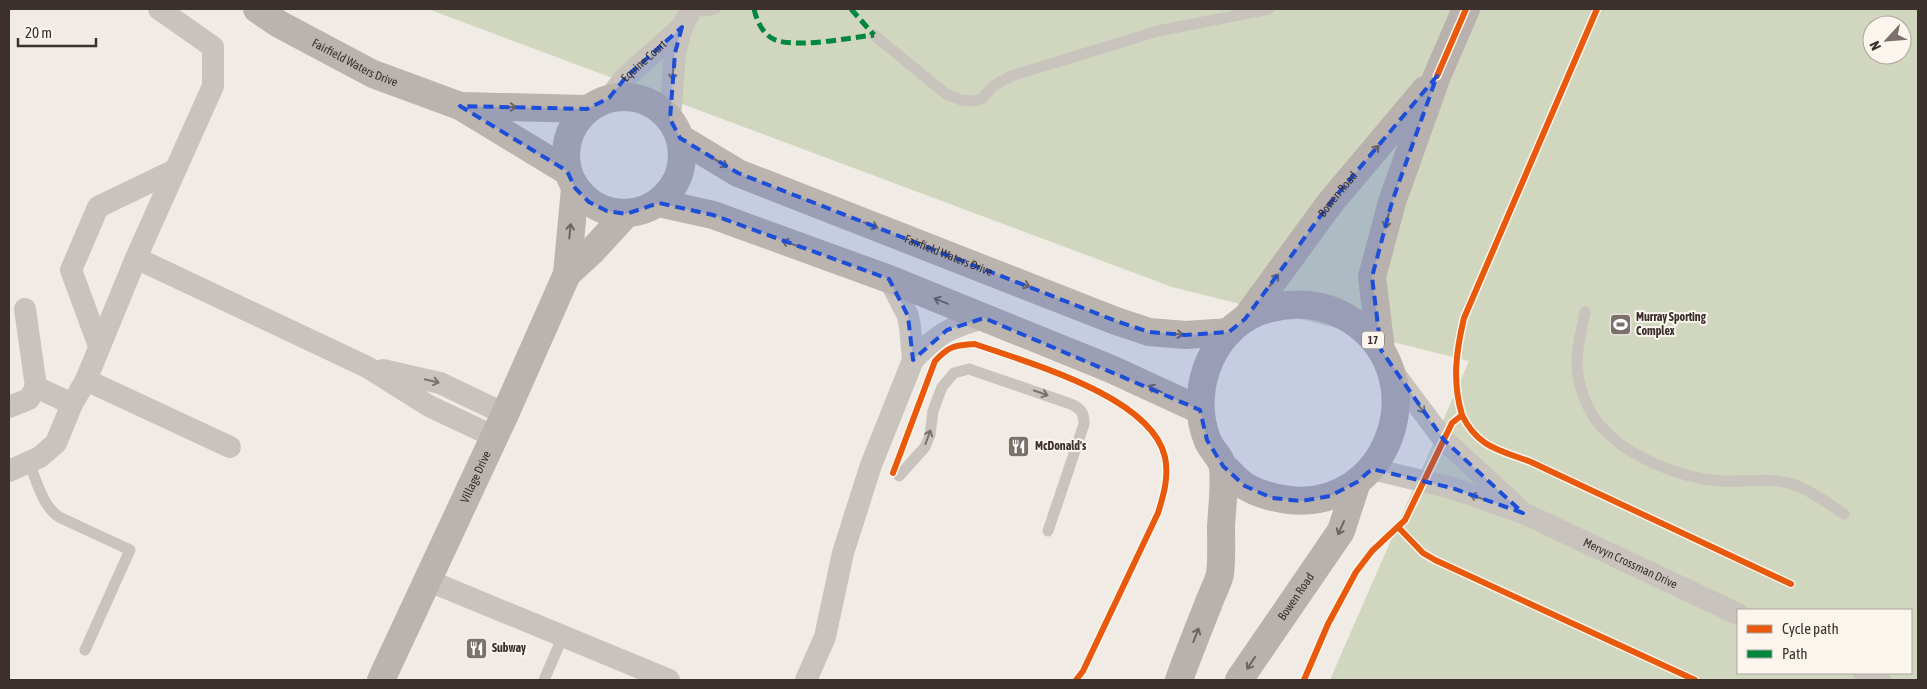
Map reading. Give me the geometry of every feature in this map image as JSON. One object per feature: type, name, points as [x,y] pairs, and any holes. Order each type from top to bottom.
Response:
[{"type":"main road","name":"Bowen Road","points":[[1239,680],[1341,530],[1364,475],[1386,446],[1395,421],[1396,394],[1386,359],[1372,277],[1392,202],[1437,76],[1466,9]]},
{"type":"main road","name":"Bowen Road","points":[[1364,475],[1330,496],[1302,501],[1272,498],[1245,486],[1223,466],[1207,440],[1200,410],[1202,381],[1212,355],[1330,203],[1437,76]]},
{"type":"main road","name":"Bowen Road","points":[[1237,325],[1268,308],[1294,304],[1320,306],[1343,315],[1364,330],[1386,359]]},
{"type":"main road","points":[[1179,680],[1220,574],[1223,466]]},
{"type":"street","points":[[19,467],[40,457],[56,443],[72,404],[86,380],[136,258],[213,86],[213,47],[159,9]]},
{"type":"street","name":"Fairfield Waters Drive","points":[[257,9],[279,24],[373,74],[460,106],[571,179]]},
{"type":"street","name":"Equine Court","points":[[598,104],[689,13]]},
{"type":"street","name":"Equine Court","points":[[675,129],[675,54],[689,13]]},
{"type":"street","points":[[626,96],[642,100],[658,108],[675,129],[682,156],[680,174],[671,190],[659,202],[643,211],[626,214],[607,211],[589,202],[571,179],[565,154],[568,137],[576,122],[598,104],[626,96]]},
{"type":"street","name":"Fairfield Waters Drive","points":[[460,106],[598,104]]},
{"type":"street","name":"Fairfield Waters Drive","points":[[675,129],[738,173],[1116,321],[1149,332],[1186,335],[1237,325]]},
{"type":"street","points":[[99,346],[71,270],[98,207],[175,170]]},
{"type":"street","name":"Village Drive","points":[[380,680],[500,426],[566,274],[571,179]]},
{"type":"street","points":[[659,202],[713,215],[889,280],[1111,369],[1200,410]]},
{"type":"street","name":"Village Drive","points":[[566,274],[592,251],[626,214]]},
{"type":"street","points":[[136,258],[367,367],[440,383],[500,426]]},
{"type":"street","points":[[889,280],[908,316],[913,360]]},
{"type":"street","points":[[9,407],[30,399],[36,387],[25,309]]},
{"type":"street","points":[[806,680],[825,637],[843,552],[871,465],[913,360],[928,344],[947,330],[984,318]]},
{"type":"street","name":"Mervyn Crossman Drive","points":[[1386,359],[1444,440],[1523,513]]},
{"type":"street","points":[[86,380],[230,447]]},
{"type":"street","points":[[36,387],[72,404]]},
{"type":"street","name":"Mervyn Crossman Drive","points":[[1364,475],[1452,488],[1523,513],[1737,614]]},
{"type":"street","points":[[426,580],[669,680]]},
{"type":"street","points":[[1866,674],[1880,680]]},
{"type":"lane","points":[[689,13],[715,9]]},
{"type":"lane","points":[[874,35],[946,94],[961,100],[974,101],[982,99],[993,86],[1011,76],[1158,32],[1269,9]]},
{"type":"lane","points":[[1585,312],[1577,360],[1580,382],[1589,408],[1600,425],[1618,442],[1657,464],[1691,478],[1721,481],[1779,481],[1796,485],[1844,514]]},
{"type":"lane","points":[[899,476],[925,447],[930,435],[933,411],[942,387],[954,372],[969,369],[1068,402],[1079,408],[1084,416],[1084,424],[1048,531]]},
{"type":"lane","points":[[19,467],[46,504],[59,517],[130,550],[85,650]]},
{"type":"lane","points":[[544,680],[562,636]]},
{"type":"highlighted area","points":[[682,27],[675,53],[670,119],[680,138],[738,173],[1116,321],[1149,332],[1186,335],[1229,332],[1245,319],[1330,203],[1437,76],[1392,202],[1372,277],[1381,350],[1444,440],[1523,513],[1452,488],[1372,469],[1357,482],[1330,496],[1302,501],[1272,498],[1245,486],[1223,466],[1207,440],[1200,410],[984,318],[947,330],[913,360],[908,316],[889,279],[713,215],[659,203],[626,214],[607,211],[589,202],[575,188],[567,171],[460,106],[587,109],[609,98],[626,77]]},
{"type":"green space","name":"Murray Sporting Complex","points":[[428,9],[1918,9],[1918,680],[1330,680],[1469,361],[1172,287]]},
{"type":"marked path","points":[[754,9],[765,33],[778,41],[813,43],[874,35]]},
{"type":"marked path","points":[[851,9],[874,35]]},
{"type":"cycle path","points":[[1437,76],[1466,9]]},
{"type":"cycle path","points":[[1304,680],[1328,624],[1356,572],[1372,551],[1405,520],[1452,423],[1462,415],[1457,390],[1456,367],[1464,318],[1597,9]]},
{"type":"cycle path","points":[[893,473],[935,361],[949,349],[962,345],[975,344],[1055,372],[1085,385],[1113,399],[1137,416],[1155,435],[1165,457],[1166,471],[1164,492],[1158,513],[1083,671],[1076,680]]},
{"type":"cycle path","points":[[1462,415],[1475,435],[1500,451],[1531,462],[1791,584]]},
{"type":"cycle path","points":[[1398,527],[1423,553],[1435,560],[1695,680]]},
{"type":"place","name":"Murray Sporting Complex","points":[[1620,324]]},
{"type":"place","name":"McDonald's","points":[[1019,446]]},
{"type":"place","name":"Subway","points":[[476,648]]}]
